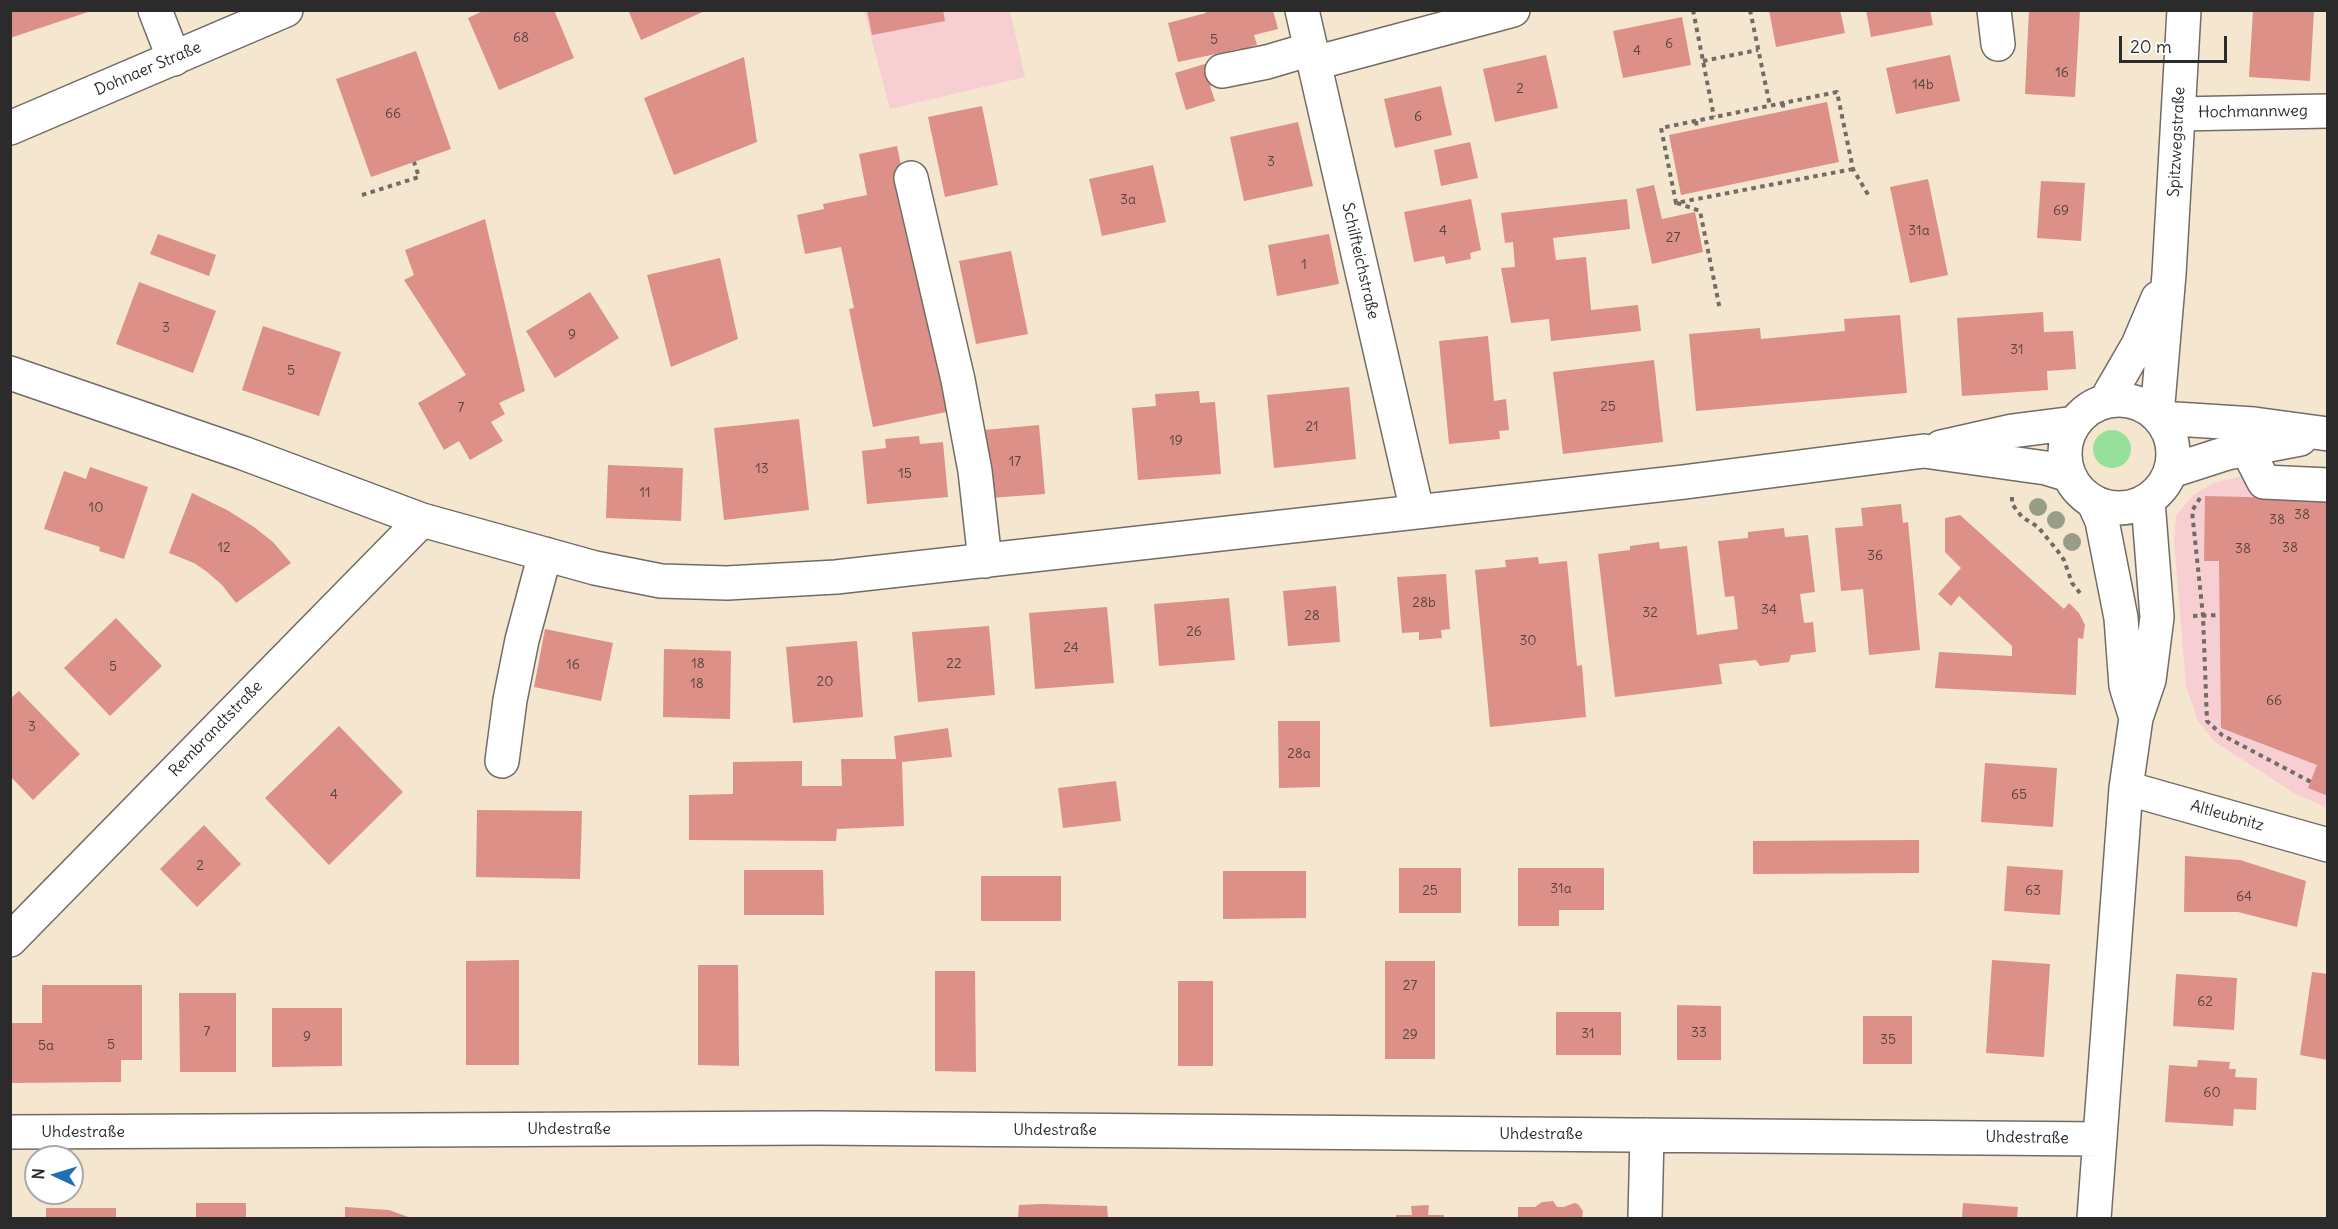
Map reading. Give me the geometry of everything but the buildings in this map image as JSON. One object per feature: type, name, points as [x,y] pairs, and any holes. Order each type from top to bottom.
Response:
[{"type":"street","points":[[155,10],[174,58]]},
{"type":"street","name":"Dohnaer Straße","points":[[10,128],[286,10]]},
{"type":"street","name":"Schilfteichstraße","points":[[1302,10],[1417,511]]},
{"type":"street","points":[[1222,71],[1313,56],[1513,10]]},
{"type":"street","points":[[1994,10],[1998,44]]},
{"type":"street","name":"Spitzwegstraße","points":[[2158,416],[2169,274],[2184,10]]},
{"type":"street","name":"Hochmannweg","points":[[2178,114],[2328,111]]},
{"type":"street","points":[[911,178],[958,380],[975,471],[986,561]]},
{"type":"street","name":"Spitzwegstraße","points":[[2105,402],[2138,345],[2169,274]]},
{"type":"street","points":[[10,373],[243,453],[422,520],[545,554],[661,581],[727,583],[836,577],[1731,476],[1924,451],[2012,430],[2075,423]]},
{"type":"street","points":[[2133,401],[2146,406],[2158,416],[2170,434],[2174,452],[2171,471],[2162,488],[2148,501],[2131,508],[2111,508],[2094,503],[2079,491],[2069,475],[2065,457],[2067,439],[2075,423],[2088,410],[2105,402],[2133,401]]},
{"type":"street","points":[[2158,416],[2254,424],[2328,434]]},
{"type":"street","points":[[2171,471],[2227,453],[2328,434]]},
{"type":"street","points":[[2247,449],[2264,482],[2328,485]]},
{"type":"street","points":[[1924,451],[2046,468],[2069,475]]},
{"type":"street","points":[[2094,1218],[2126,788],[2136,718],[2149,680],[2157,617],[2148,501]]},
{"type":"street","points":[[2094,503],[2102,521],[2121,618],[2126,686],[2136,718]]},
{"type":"street","name":"Rembrandtstraße","points":[[10,940],[422,520]]},
{"type":"street","points":[[502,761],[510,700],[520,650],[545,554]]},
{"type":"street","name":"Altleubnitz","points":[[2126,788],[2328,845]]},
{"type":"street","name":"Uhdestraße","points":[[10,1132],[818,1128],[2100,1139]]},
{"type":"street","points":[[1645,1218],[1647,1135]]},
{"type":"path","points":[[1692,10],[1714,117]]},
{"type":"path","points":[[1750,10],[1770,106]]},
{"type":"path","points":[[1703,61],[1758,50]]},
{"type":"path","points":[[1676,203],[1661,128],[1837,92],[1853,169],[1870,198]]},
{"type":"path","points":[[1783,103],[1783,112]]},
{"type":"path","points":[[1696,121],[1697,130]]},
{"type":"path","points":[[362,195],[419,177],[414,162]]},
{"type":"path","points":[[1676,203],[1853,169]]},
{"type":"path","points":[[1676,203],[1700,211],[1720,310]]},
{"type":"path","points":[[2011,464],[2012,504],[2022,517],[2038,527],[2052,542],[2064,560],[2072,583],[2088,605],[2121,618]]},
{"type":"path","points":[[2203,494],[2192,511],[2203,616],[2207,721],[2222,735],[2311,782]]},
{"type":"shaded area","points":[[864,11],[1010,11],[1025,77],[890,109]]},
{"type":"shaded area","points":[[2275,469],[2327,469],[2327,808],[2294,793],[2215,742],[2198,721],[2186,686],[2174,541],[2176,516],[2193,495],[2216,482]]},
{"type":"green space","points":[[2112,430],[2126,435],[2131,449],[2126,463],[2112,468],[2098,463],[2093,449],[2098,435]]}]
